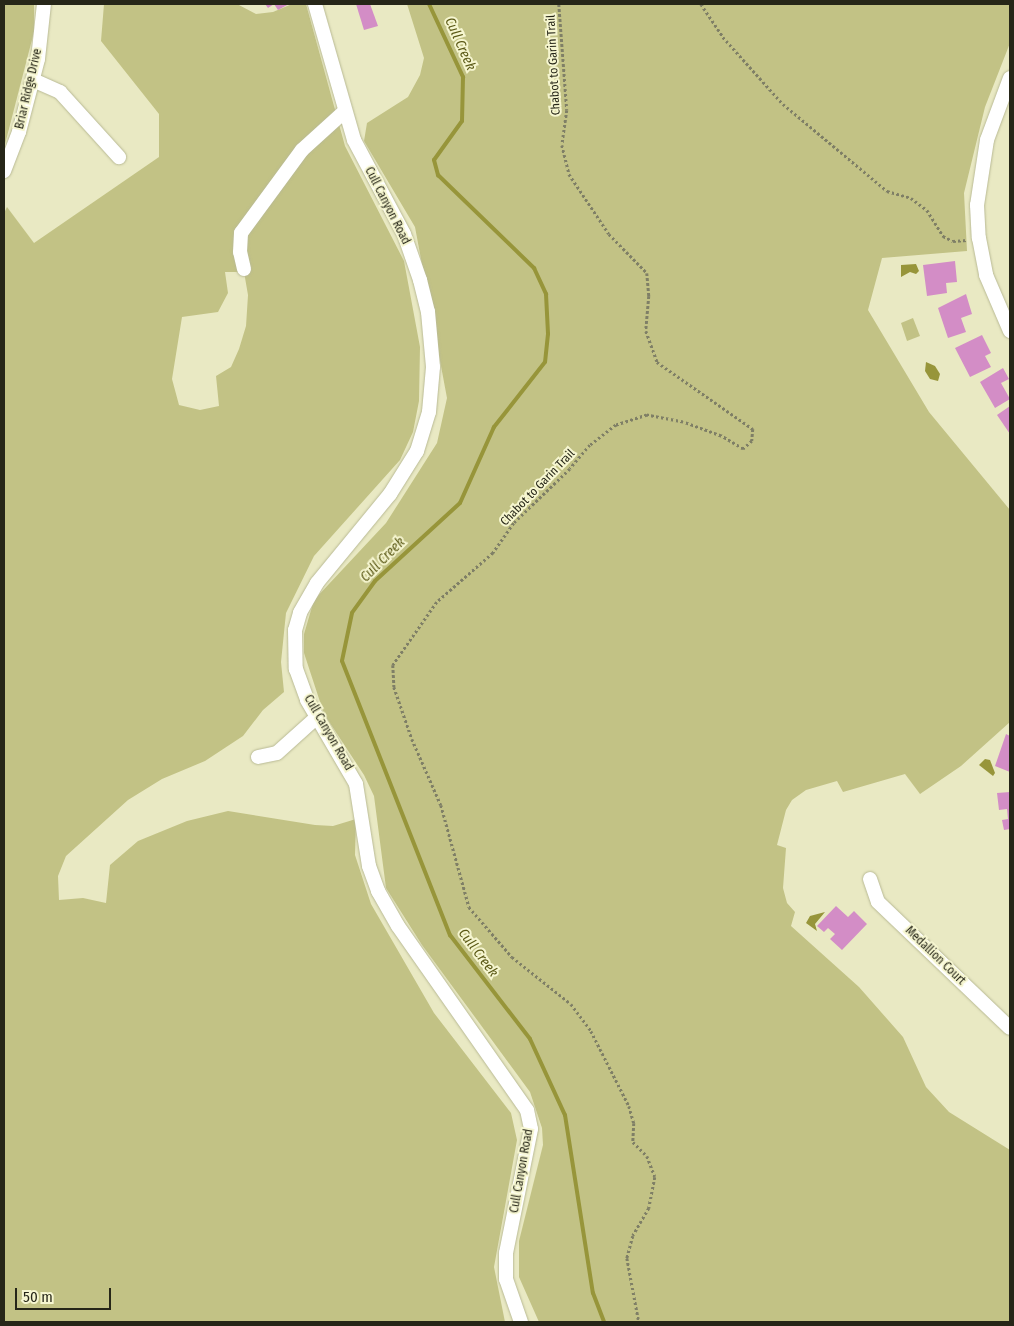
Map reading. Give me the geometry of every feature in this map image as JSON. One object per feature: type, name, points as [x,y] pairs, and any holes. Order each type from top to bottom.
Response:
[{"type":"street","name":"Briar Ridge Drive","points":[[4,172],[19,132],[33,80],[44,4]]},
{"type":"street","name":"Cull Canyon Road","points":[[315,4],[345,111],[365,163],[404,234],[420,280],[431,337],[432,390],[425,429],[408,465],[390,494],[317,583],[300,613],[296,630],[296,669],[317,717],[356,784],[369,866],[387,908],[526,1110],[531,1129],[506,1253],[506,1279],[521,1322]]},
{"type":"street","points":[[1010,78],[982,161],[978,205],[979,238],[988,283],[1010,331]]},
{"type":"street","points":[[33,80],[60,92],[119,157]]},
{"type":"street","points":[[244,268],[240,252],[241,233],[302,150],[345,111]]},
{"type":"street","points":[[258,757],[277,753],[317,717]]},
{"type":"street","name":"Medallion Court","points":[[870,878],[878,902],[1010,1028]]},
{"type":"path","name":"Chabot to Garin Trail","points":[[559,4],[566,110],[562,146],[569,174],[609,234],[647,273],[646,331],[657,362],[753,429],[752,441],[743,449],[721,436],[683,422],[647,415],[616,425],[590,445],[570,469],[514,523],[493,553],[437,602],[393,665],[394,687],[405,723],[440,805],[469,907],[512,957],[571,1004],[591,1031],[629,1106],[634,1123],[633,1142],[647,1156],[655,1177],[649,1208],[633,1236],[627,1258],[639,1322]]},
{"type":"path","points":[[701,4],[724,37],[783,104],[887,191],[911,198],[926,210],[943,236],[953,241],[979,238]]},
{"type":"green space","points":[[4,4],[34,4],[34,32],[4,148]]},
{"type":"green space","points":[[104,4],[237,4],[256,14],[273,12],[292,4],[306,4],[345,146],[404,261],[420,347],[419,401],[413,432],[400,460],[314,556],[286,613],[281,662],[284,692],[263,710],[243,736],[205,761],[162,779],[128,800],[66,856],[58,876],[59,900],[83,898],[106,903],[110,865],[138,841],[187,821],[228,811],[315,825],[333,826],[356,819],[355,855],[371,904],[434,1013],[511,1113],[517,1140],[494,1267],[505,1322],[4,1322],[4,213],[7,207],[34,243],[159,157],[159,114],[101,41]],"holes":[[[225,272],[244,272],[248,295],[246,326],[231,367],[216,376],[219,406],[200,410],[179,405],[172,379],[182,317],[218,312],[228,293]]]},
{"type":"green space","points":[[407,4],[1010,4],[1010,43],[985,107],[964,193],[967,251],[882,258],[868,310],[929,412],[1010,510],[1010,722],[961,766],[920,794],[905,774],[843,792],[837,781],[806,790],[792,800],[786,810],[777,845],[786,848],[783,888],[787,903],[795,912],[791,926],[859,987],[903,1037],[926,1087],[949,1112],[1010,1150],[1010,1322],[539,1322],[519,1277],[519,1241],[543,1145],[542,1128],[530,1092],[422,945],[386,888],[374,796],[364,775],[324,714],[304,653],[304,634],[314,600],[386,523],[437,443],[447,398],[415,227],[364,141],[367,123],[408,97],[420,75],[424,58]]},
{"type":"green space","points":[[913,318],[920,336],[907,341],[901,323]]},
{"type":"shaded area","points":[[916,264],[919,271],[916,274],[910,272],[901,277],[901,265]]},
{"type":"shaded area","points":[[926,362],[935,366],[940,374],[938,381],[930,379],[925,371]]},
{"type":"shaded area","points":[[985,759],[990,760],[995,773],[993,776],[979,765]]},
{"type":"shaded area","points":[[825,912],[815,924],[817,931],[806,923],[810,916]]},
{"type":"building","points":[[265,4],[274,4],[268,8]]},
{"type":"building","points":[[274,4],[289,4],[278,10]]},
{"type":"building","points":[[356,4],[370,4],[378,26],[364,30]]},
{"type":"building","points":[[955,261],[957,282],[946,283],[947,293],[927,296],[923,265]]},
{"type":"building","points":[[966,294],[972,314],[961,318],[966,332],[948,338],[938,308]]},
{"type":"building","points":[[982,335],[991,353],[985,356],[991,367],[970,377],[955,348]]},
{"type":"building","points":[[1003,368],[1009,379],[1001,383],[1010,399],[995,408],[980,382]]},
{"type":"building","points":[[1010,406],[1010,434],[997,415]]},
{"type":"building","points":[[1006,734],[1010,736],[1010,772],[995,766]]},
{"type":"building","points":[[1010,792],[1010,829],[1004,830],[1002,820],[1008,819],[1007,809],[999,810],[997,793]]},
{"type":"building","points":[[836,906],[848,917],[854,911],[867,924],[842,950],[830,939],[835,934],[828,928],[824,932],[817,926]]},
{"type":"waterway","name":"Cull Creek","points":[[429,4],[463,77],[462,121],[434,160],[438,175],[534,268],[546,294],[548,334],[545,362],[494,427],[460,503],[375,581],[352,613],[342,661],[450,935],[530,1039],[565,1115],[593,1293],[604,1322]]}]
